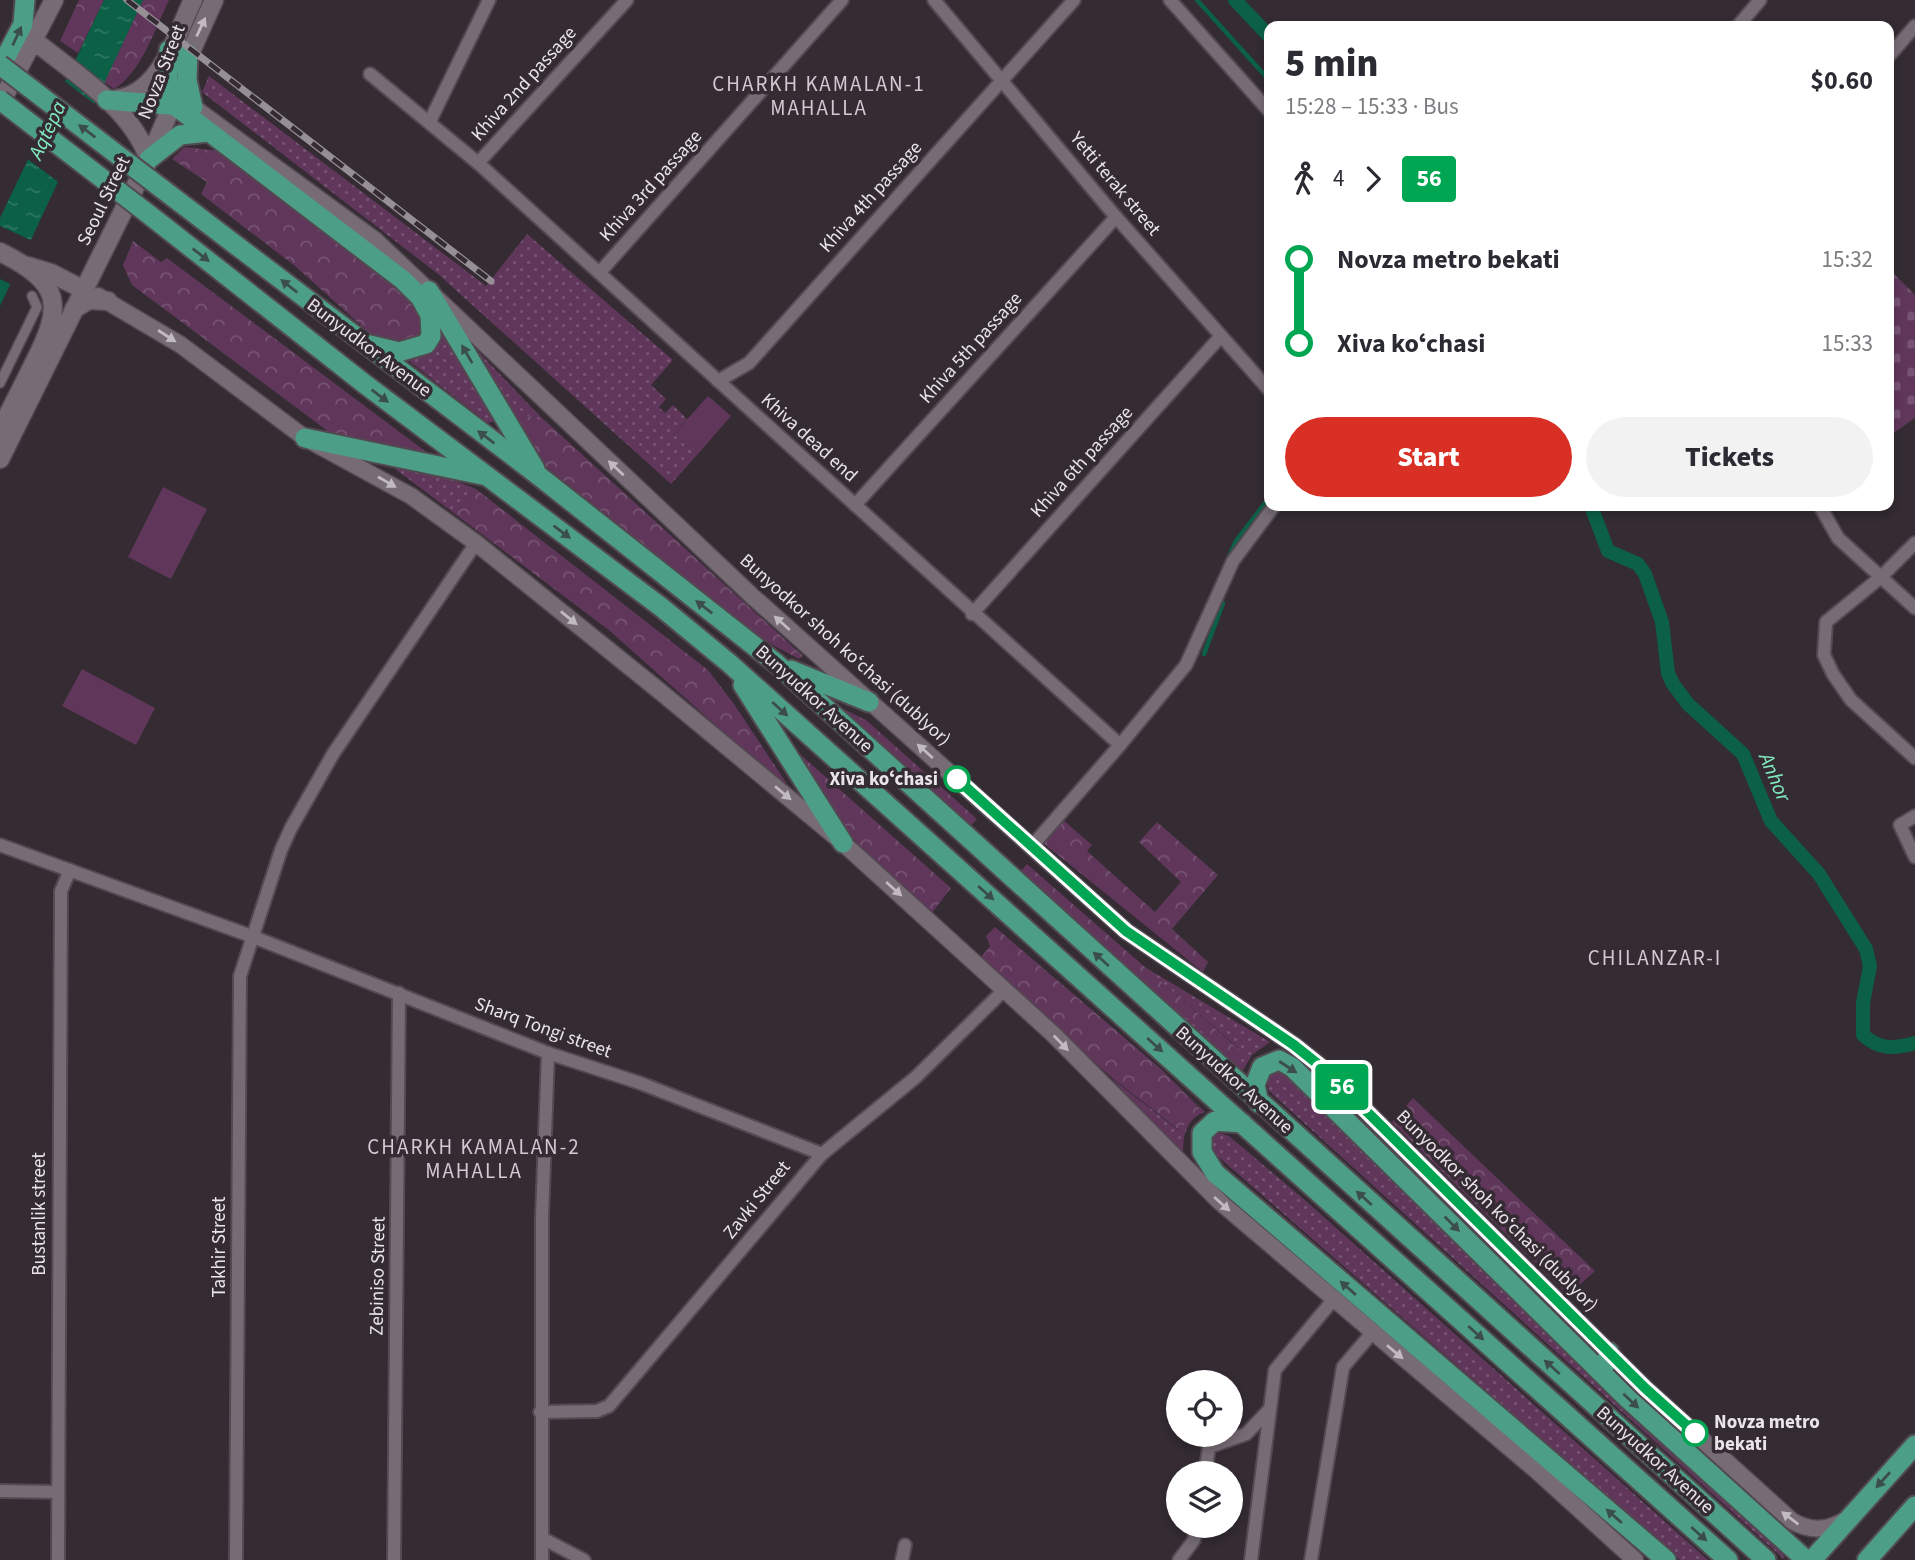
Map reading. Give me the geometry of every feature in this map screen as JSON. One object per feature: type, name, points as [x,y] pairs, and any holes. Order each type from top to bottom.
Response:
[{"type":"main road","points":[[0,66],[23,24],[25,0]]},
{"type":"main road","points":[[35,46],[54,0]]},
{"type":"main road","points":[[0,102],[65,0]]},
{"type":"main road","name":"Novza Street","points":[[179,52],[193,0]]},
{"type":"main road","name":"Novza Street","points":[[107,100],[142,91],[179,52],[214,0]]},
{"type":"main road","name":"Seoul Street","points":[[35,46],[58,60],[107,100],[133,127],[149,159],[74,309]]},
{"type":"main road","points":[[179,52],[168,79],[183,106],[209,132],[382,261],[420,297],[431,321],[431,336],[426,344],[399,352],[362,343]]},
{"type":"main road","name":"Bunyudkor Avenue","points":[[0,66],[539,476],[777,664],[1332,1170],[1766,1560]]},
{"type":"main road","points":[[107,100],[183,106]]},
{"type":"main road","name":"Bunyudkor Avenue","points":[[0,102],[147,213],[366,385],[661,607],[729,663],[1728,1560]]},
{"type":"main road","name":"Novza Street","points":[[149,159],[183,106]]},
{"type":"main road","points":[[149,159],[182,134],[209,132]]},
{"type":"main road","points":[[0,252],[84,290]]},
{"type":"main road","points":[[51,273],[76,272],[97,263]]},
{"type":"main road","points":[[0,431],[54,318],[52,296],[28,266]]},
{"type":"main road","points":[[424,283],[539,476]]},
{"type":"main road","points":[[0,459],[74,309],[89,300],[108,301]]},
{"type":"main road","points":[[305,438],[488,476]]},
{"type":"main road","points":[[729,663],[843,843]]},
{"type":"main road","points":[[777,664],[869,702]]},
{"type":"main road","points":[[1259,1103],[1255,1085],[1262,1067],[1279,1060],[1286,1062],[1602,1360],[1806,1560]]},
{"type":"main road","points":[[1242,1123],[1215,1121],[1202,1133],[1202,1152],[1214,1173],[1666,1560]]},
{"type":"main road","points":[[1812,1560],[1915,1445]]},
{"type":"main road","points":[[1867,1560],[1915,1506]]},
{"type":"street","name":"Khiva 2nd passage","points":[[478,163],[627,0]]},
{"type":"street","name":"Khiva 3rd passage","points":[[600,272],[842,0]]},
{"type":"street","name":"Yetti terak street","points":[[933,0],[1116,217],[1264,384]]},
{"type":"street","name":"Khiva 4th passage","points":[[718,381],[749,363],[1074,0]]},
{"type":"street","points":[[1170,0],[1264,105]]},
{"type":"street","points":[[1742,21],[1760,0]]},
{"type":"street","points":[[430,121],[484,2]]},
{"type":"street","points":[[1894,50],[1915,26]]},
{"type":"street","name":"Khiva dead end","points":[[370,74],[430,121],[600,272],[972,614],[1120,745]]},
{"type":"street","name":"Bunyodkor shoh koʻchasi (dublyor)","points":[[183,106],[375,240],[424,283],[751,595],[1146,946],[1317,1062],[1602,1360],[1791,1521],[1808,1528],[1826,1529],[1852,1515]]},
{"type":"street","name":"Khiva 5th passage","points":[[855,505],[1116,217]]},
{"type":"street","points":[[84,290],[108,301],[181,345],[305,438],[393,485],[476,543],[843,843],[1054,1035],[1189,1174],[1333,1300],[1537,1471],[1636,1560]]},
{"type":"street","points":[[0,383],[37,307],[32,296]]},
{"type":"street","name":"Khiva 6th passage","points":[[972,614],[1221,336]]},
{"type":"street","points":[[1032,846],[1186,665],[1244,542],[1270,511]]},
{"type":"street","points":[[1823,511],[1838,538],[1915,608]]},
{"type":"street","points":[[1915,542],[1881,577],[1826,622],[1824,655],[1851,700],[1915,758]]},
{"type":"street","points":[[251,936],[281,850],[333,754],[476,543]]},
{"type":"street","points":[[1915,816],[1900,825],[1915,857]]},
{"type":"street","name":"Sharq Tongi street","points":[[0,845],[251,936],[548,1053],[640,1083],[822,1154]]},
{"type":"street","name":"Bustanlik street","points":[[58,1560],[61,891],[70,870]]},
{"type":"street","name":"Takhir Street","points":[[236,1560],[240,976],[251,936]]},
{"type":"street","name":"Zavki Street","points":[[540,1412],[597,1411],[609,1406],[822,1154],[916,1077],[1004,990]]},
{"type":"street","name":"Zebiniso Street","points":[[394,1560],[399,993]]},
{"type":"street","points":[[542,1560],[541,1217],[548,1053]]},
{"type":"street","points":[[1251,1560],[1275,1370],[1333,1300]]},
{"type":"street","points":[[1311,1560],[1343,1367],[1372,1333]]},
{"type":"street","points":[[1207,1461],[1209,1447],[1246,1434],[1269,1410]]},
{"type":"street","points":[[0,1491],[57,1492]]},
{"type":"street","points":[[1877,1560],[1890,1534]]},
{"type":"street","points":[[542,1538],[584,1560]]},
{"type":"street","points":[[1179,1560],[1194,1538]]},
{"type":"street","points":[[902,1560],[905,1545]]},
{"type":"green space","points":[[79,0],[104,0],[78,53],[60,41]]},
{"type":"green space","points":[[143,0],[169,0],[140,61],[114,89],[104,82]]},
{"type":"green space","points":[[209,76],[486,286],[527,234],[673,360],[651,385],[666,399],[659,407],[665,413],[673,405],[687,419],[674,434],[697,455],[671,484],[438,274],[202,92]]},
{"type":"green space","points":[[184,147],[219,151],[406,289],[421,310],[419,334],[400,343],[375,338],[295,266],[201,194],[207,182],[172,159]]},
{"type":"green space","points":[[133,241],[161,262],[167,258],[429,454],[329,432],[132,285],[123,265]]},
{"type":"green space","points":[[1894,274],[1915,295],[1915,418],[1894,433]]},
{"type":"green space","points":[[441,329],[496,421],[488,423],[409,361],[430,351]]},
{"type":"green space","points":[[466,339],[541,417],[525,416],[538,461]]},
{"type":"green space","points":[[708,396],[731,416],[697,455],[674,434]]},
{"type":"green space","points":[[541,417],[803,656],[799,659],[758,637],[539,461],[519,418]]},
{"type":"green space","points":[[390,465],[438,474],[476,489],[455,514]]},
{"type":"green space","points":[[163,487],[207,509],[171,579],[128,557]]},
{"type":"green space","points":[[476,489],[708,670],[795,796],[610,631],[455,514]]},
{"type":"green space","points":[[82,669],[155,708],[136,745],[62,706]]},
{"type":"green space","points":[[837,706],[866,720],[977,819],[970,827]]},
{"type":"green space","points":[[785,741],[951,888],[931,914],[867,858]]},
{"type":"green space","points":[[1063,820],[1092,845],[1087,851],[1155,912],[1181,882],[1139,842],[1157,822],[1218,875],[1172,929],[1208,962],[1203,972],[1043,843]]},
{"type":"green space","points":[[1027,864],[1241,1051],[1236,1057],[1138,980],[1020,872]]},
{"type":"green space","points":[[995,927],[1161,1069],[1199,1108],[1179,1130],[1111,1077],[979,960],[990,946],[986,936]]},
{"type":"green space","points":[[1143,966],[1270,1042],[1252,1055],[1242,1072],[1138,980],[1241,1050]]},
{"type":"green space","points":[[1161,1069],[1205,1112],[1193,1119],[1186,1130],[1183,1156],[1111,1078],[1178,1130],[1199,1107]]},
{"type":"green space","points":[[1281,1070],[1629,1413],[1782,1552],[1785,1560],[1269,1091],[1267,1082],[1270,1074]]},
{"type":"green space","points":[[1413,1098],[1595,1271],[1568,1295],[1392,1122]]},
{"type":"green space","points":[[1220,1133],[1229,1136],[1306,1201],[1708,1560],[1680,1560],[1214,1153],[1211,1138]]},
{"type":"water","name":"Aqtepa","points":[[104,0],[143,0],[0,306],[0,218]]},
{"type":"pier","points":[[62,79],[97,106],[61,184],[25,157]]},
{"type":"pier","points":[[0,226],[35,242],[14,286],[0,279]]},
{"type":"waterway","points":[[1197,0],[1264,74]]},
{"type":"waterway","name":"Anhor","points":[[1235,0],[1264,31]]},
{"type":"waterway","points":[[1213,593],[1236,541],[1264,505]]},
{"type":"waterway","name":"Anhor","points":[[1593,511],[1608,551],[1638,564],[1645,574],[1662,622],[1668,673],[1673,684],[1688,704],[1743,754],[1771,821],[1819,874],[1866,949],[1870,966],[1863,1003],[1863,1035],[1887,1047],[1915,1043]]},
{"type":"waterway","points":[[1204,654],[1223,603],[1219,599]]},
{"type":"railway","points":[[127,0],[491,281]]},
{"type":"bus line","name":"56","points":[[957,779],[1126,931],[1294,1045],[1324,1069],[1645,1388],[1695,1433]]},
{"type":"place","name":"Xiva koʻchasi","points":[[957,779]]},
{"type":"place","name":"Novza metro bekati","points":[[1695,1433]]},
{"type":"district","name":"CHARKH KAMALAN-1 MAHALLA","points":[[819,96]]},
{"type":"district","name":"CHILANZAR-I","points":[[1655,958]]},
{"type":"district","name":"CHARKH KAMALAN-2 MAHALLA","points":[[474,1159]]}]
